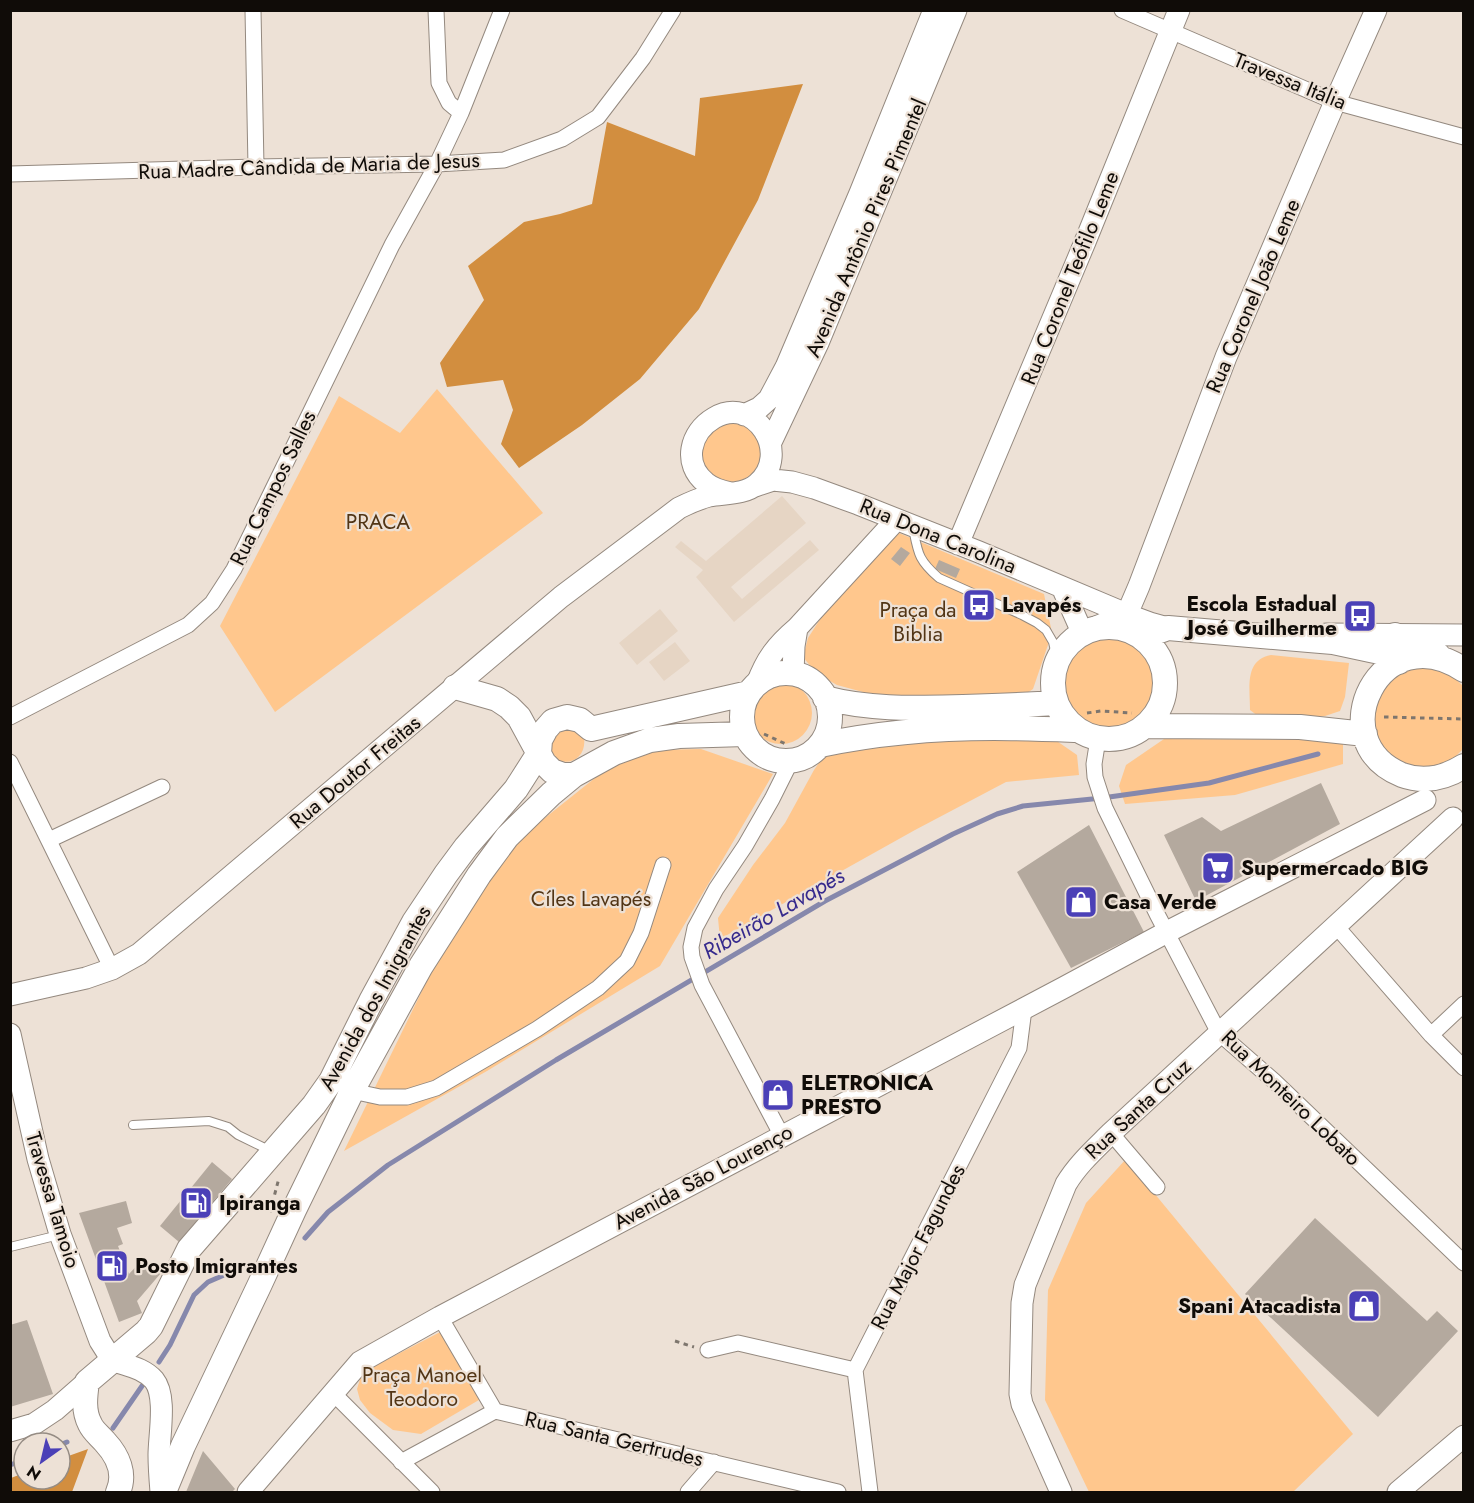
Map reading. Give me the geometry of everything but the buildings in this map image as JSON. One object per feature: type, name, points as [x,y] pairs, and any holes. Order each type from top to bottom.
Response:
[{"type":"main road","points":[[820,745],[888,733],[993,728],[1088,734],[1110,740],[1123,738],[1135,733],[1155,716],[1162,703],[1165,689],[1165,674],[1161,660],[1135,626]]},
{"type":"main road","points":[[1088,734],[1064,718],[1056,703],[1052,687],[1053,671],[1057,659],[1068,642],[1089,630],[1135,626],[1333,642],[1390,655],[1400,662]]},
{"type":"main road","points":[[1395,635],[1454,664]]},
{"type":"main road","points":[[1454,664],[1426,656],[1407,658],[1389,667],[1375,680],[1366,697],[1363,717],[1365,734],[1371,749],[1381,762],[1393,771],[1410,778],[1429,780],[1447,776],[1464,766]]},
{"type":"main road","points":[[794,674],[817,687],[825,698],[829,710],[829,721],[826,734],[812,753],[791,761],[777,760],[763,755],[745,734],[742,720],[743,706],[753,689],[768,677],[794,674]]},
{"type":"main road","points":[[455,687],[497,699],[509,707],[519,717],[544,764],[552,771],[563,775],[581,771],[595,755],[596,741],[591,729],[753,689]]},
{"type":"main road","points":[[825,698],[884,708],[1056,703]]},
{"type":"main road","name":"Avenida dos Imigrantes","points":[[87,1382],[151,1326],[189,1249],[314,1105],[331,1081],[414,921],[466,847],[516,789],[539,753],[540,740],[546,729],[553,721],[567,717],[580,720],[591,729]]},
{"type":"main road","points":[[1145,726],[1300,727],[1365,734]]},
{"type":"main road","name":"Avenida dos Imigrantes","points":[[163,1492],[352,1091],[421,966],[479,875],[507,837],[551,794],[581,771],[615,753],[650,740],[679,736],[745,734]]},
{"type":"main road","points":[[87,1382],[85,1410],[89,1422],[118,1461],[122,1484],[118,1492]]},
{"type":"street","points":[[253,10],[256,167]]},
{"type":"street","points":[[436,10],[439,83],[448,103],[460,113]]},
{"type":"street","name":"Rua Campos Salles","points":[[10,717],[188,625],[212,603],[234,569],[392,245],[437,164],[502,10]]},
{"type":"street","name":"Rua Madre Cândida de Maria de Jesus","points":[[10,174],[437,164],[504,160],[562,139],[598,117],[643,58],[674,10]]},
{"type":"street","name":"Avenida Antônio Pires Pimentel","points":[[693,464],[692,450],[696,435],[704,424],[720,414],[734,412],[744,415],[759,408],[769,399],[786,367],[856,204],[934,10]]},
{"type":"street","name":"Avenida Antônio Pires Pimentel","points":[[755,486],[765,476],[771,463],[772,449],[818,344],[956,10]]},
{"type":"street","name":"Travessa Itália","points":[[1122,10],[1335,102],[1464,137]]},
{"type":"street","name":"Rua Coronel Teófilo Leme","points":[[958,544],[1085,242],[1179,10]]},
{"type":"street","name":"Rua Coronel João Leme","points":[[1135,626],[1139,586],[1227,357],[1376,10]]},
{"type":"street","points":[[744,415],[761,425],[772,449]]},
{"type":"street","name":"Rua Dona Carolina","points":[[772,449],[784,468],[814,488]]},
{"type":"street","points":[[693,464],[705,483],[717,490],[731,493],[755,486]]},
{"type":"street","name":"Rua Doutor Freitas","points":[[679,508],[690,492],[693,481],[693,464]]},
{"type":"street","name":"Rua Dona Carolina","points":[[755,486],[773,480],[792,482],[858,504],[1062,587],[1135,626]]},
{"type":"street","name":"Rua Doutor Freitas","points":[[10,995],[86,978],[112,969],[139,954],[561,597],[679,508],[710,496],[731,493]]},
{"type":"street","points":[[753,689],[769,656],[783,640],[904,523]]},
{"type":"street","points":[[1062,587],[1089,630]]},
{"type":"street","points":[[794,674],[794,646],[797,628]]},
{"type":"street","points":[[1309,640],[1324,634],[1464,634]]},
{"type":"street","name":"Rua Monteiro Lobato","points":[[1088,734],[1095,777],[1105,808],[1220,1033],[1274,1081],[1464,1263]]},
{"type":"street","points":[[783,1136],[702,986],[691,947],[695,928],[716,889],[756,827],[791,761]]},
{"type":"street","points":[[10,762],[112,969]]},
{"type":"street","points":[[1393,771],[1425,800],[1458,819]]},
{"type":"street","points":[[50,840],[162,786]]},
{"type":"street","name":"Avenida São Lourenço","points":[[248,1492],[360,1362],[440,1317],[1167,932],[1425,800]]},
{"type":"street","name":"Rua Santa Cruz","points":[[1060,1492],[1022,1404],[1020,1394],[1022,1303],[1025,1285],[1066,1184],[1079,1164],[1111,1133],[1336,926],[1458,819]]},
{"type":"street","points":[[352,1091],[380,1097],[407,1097],[436,1088],[537,1029],[598,988],[627,961],[641,933],[663,865]]},
{"type":"street","points":[[1336,926],[1431,1035],[1464,1068]]},
{"type":"street","points":[[1431,1035],[1464,1004]]},
{"type":"street","name":"Rua Major Fagundes","points":[[855,1370],[1019,1048],[1024,1009]]},
{"type":"street","name":"Travessa Tamoio","points":[[10,1034],[38,1159],[60,1234],[100,1341],[112,1360]]},
{"type":"street","points":[[1111,1133],[1157,1187]]},
{"type":"street","name":"Rua Santa Gertrudes","points":[[440,1317],[495,1411],[838,1492]]},
{"type":"street","points":[[708,1350],[738,1343],[855,1370],[870,1492]]},
{"type":"street","points":[[112,1360],[139,1368],[155,1382],[158,1389],[161,1406],[159,1453],[163,1492]]},
{"type":"street","points":[[10,1431],[34,1424],[55,1410],[87,1382]]},
{"type":"street","points":[[333,1394],[432,1492]]},
{"type":"street","points":[[401,1462],[495,1411]]},
{"type":"street","points":[[1398,1492],[1464,1437]]},
{"type":"street","points":[[688,1492],[714,1462]]},
{"type":"lane","points":[[904,523],[919,556],[928,569],[939,578],[1037,623],[1046,630],[1053,642],[1057,659]]},
{"type":"lane","points":[[133,1125],[209,1121],[228,1127],[238,1135],[273,1152]]},
{"type":"lane","points":[[10,1247],[60,1234]]},
{"type":"shaded area","points":[[803,84],[758,200],[699,309],[640,379],[582,425],[519,468],[501,444],[513,410],[503,380],[447,387],[440,363],[484,300],[468,266],[524,222],[592,204],[607,122],[695,156],[700,98]]},
{"type":"shaded area","points":[[782,496],[806,523],[731,587],[742,599],[810,540],[819,550],[734,622],[696,577],[703,570],[675,547],[681,541],[706,561]]},
{"type":"shaded area","points":[[660,609],[678,631],[637,665],[619,643]]},
{"type":"shaded area","points":[[675,642],[690,661],[664,681],[649,662]]},
{"type":"shaded area","points":[[88,1449],[72,1492],[11,1492],[12,1478],[12,1491],[72,1491],[72,1455]]},
{"type":"green space","name":"PRACA","points":[[437,389],[543,513],[275,712],[220,626],[339,396],[400,433]]},
{"type":"green space","points":[[731,422],[748,427],[756,435],[761,452],[756,469],[748,477],[731,482],[714,477],[706,469],[701,452],[706,435],[714,427]]},
{"type":"green space","name":"Praça da Biblia","points":[[899,533],[1044,594],[1052,633],[1033,689],[1018,699],[874,695],[837,685],[816,673],[803,657],[808,638],[831,602]]},
{"type":"green space","points":[[1109,636],[1127,639],[1142,650],[1153,665],[1156,683],[1153,701],[1142,716],[1127,727],[1109,730],[1091,727],[1076,716],[1065,701],[1062,683],[1065,665],[1076,650],[1091,639]]},
{"type":"green space","points":[[1271,655],[1349,663],[1345,697],[1340,711],[1325,716],[1305,717],[1258,716],[1250,710],[1252,669],[1262,658]]},
{"type":"green space","points":[[1433,667],[1449,673],[1463,686],[1463,749],[1454,758],[1439,766],[1422,768],[1406,765],[1391,757],[1380,744],[1373,729],[1377,695],[1400,671]]},
{"type":"green space","points":[[775,682],[787,682],[803,691],[810,701],[812,713],[810,725],[803,735],[787,744],[775,744],[764,739],[755,730],[750,719],[750,707],[755,696],[764,687]]},
{"type":"green space","points":[[554,725],[583,733],[583,749],[576,759],[563,762],[549,755]]},
{"type":"green space","points":[[881,735],[1051,737],[1077,755],[1079,775],[1006,782],[720,939],[718,918],[753,865],[785,823],[825,754]]},
{"type":"green space","points":[[1164,739],[1343,740],[1343,764],[1235,795],[1125,804],[1119,786],[1126,765]]},
{"type":"green space","name":"Cíles Lavapés","points":[[701,749],[773,774],[660,966],[487,1071],[344,1151],[457,919],[526,833],[605,770],[654,750]]},
{"type":"green space","points":[[1126,1159],[1353,1434],[1293,1492],[1089,1492],[1045,1400],[1048,1290],[1086,1203]]},
{"type":"green space","name":"Praça Manoel Teodoro","points":[[444,1330],[484,1397],[421,1434],[393,1430],[370,1413],[360,1400],[357,1389],[361,1376],[373,1367]]},
{"type":"waterway","name":"Ribeirão Lavapés","points":[[305,1238],[328,1212],[388,1165],[556,1060],[825,901],[953,834],[997,814],[1023,806],[1209,783],[1318,754]]},
{"type":"waterway","name":"Ribeirão Lavapés","points":[[159,1362],[170,1345],[194,1295],[208,1282],[231,1272]]},
{"type":"waterway","name":"Ribeirão Lavapés","points":[[113,1428],[142,1386]]},
{"type":"place","name":"Lavapés","points":[[979,605]]},
{"type":"place","name":"Escola Estadual José Guilherme","points":[[1360,616]]},
{"type":"place","name":"Supermercado BIG","points":[[1218,868]]},
{"type":"place","name":"Casa Verde","points":[[1081,902]]},
{"type":"place","name":"ELETRONICA PRESTO","points":[[778,1095]]},
{"type":"place","name":"Ipiranga","points":[[196,1203]]},
{"type":"place","name":"Posto Imigrantes","points":[[112,1266]]},
{"type":"place","name":"Spani Atacadista","points":[[1364,1306]]}]
